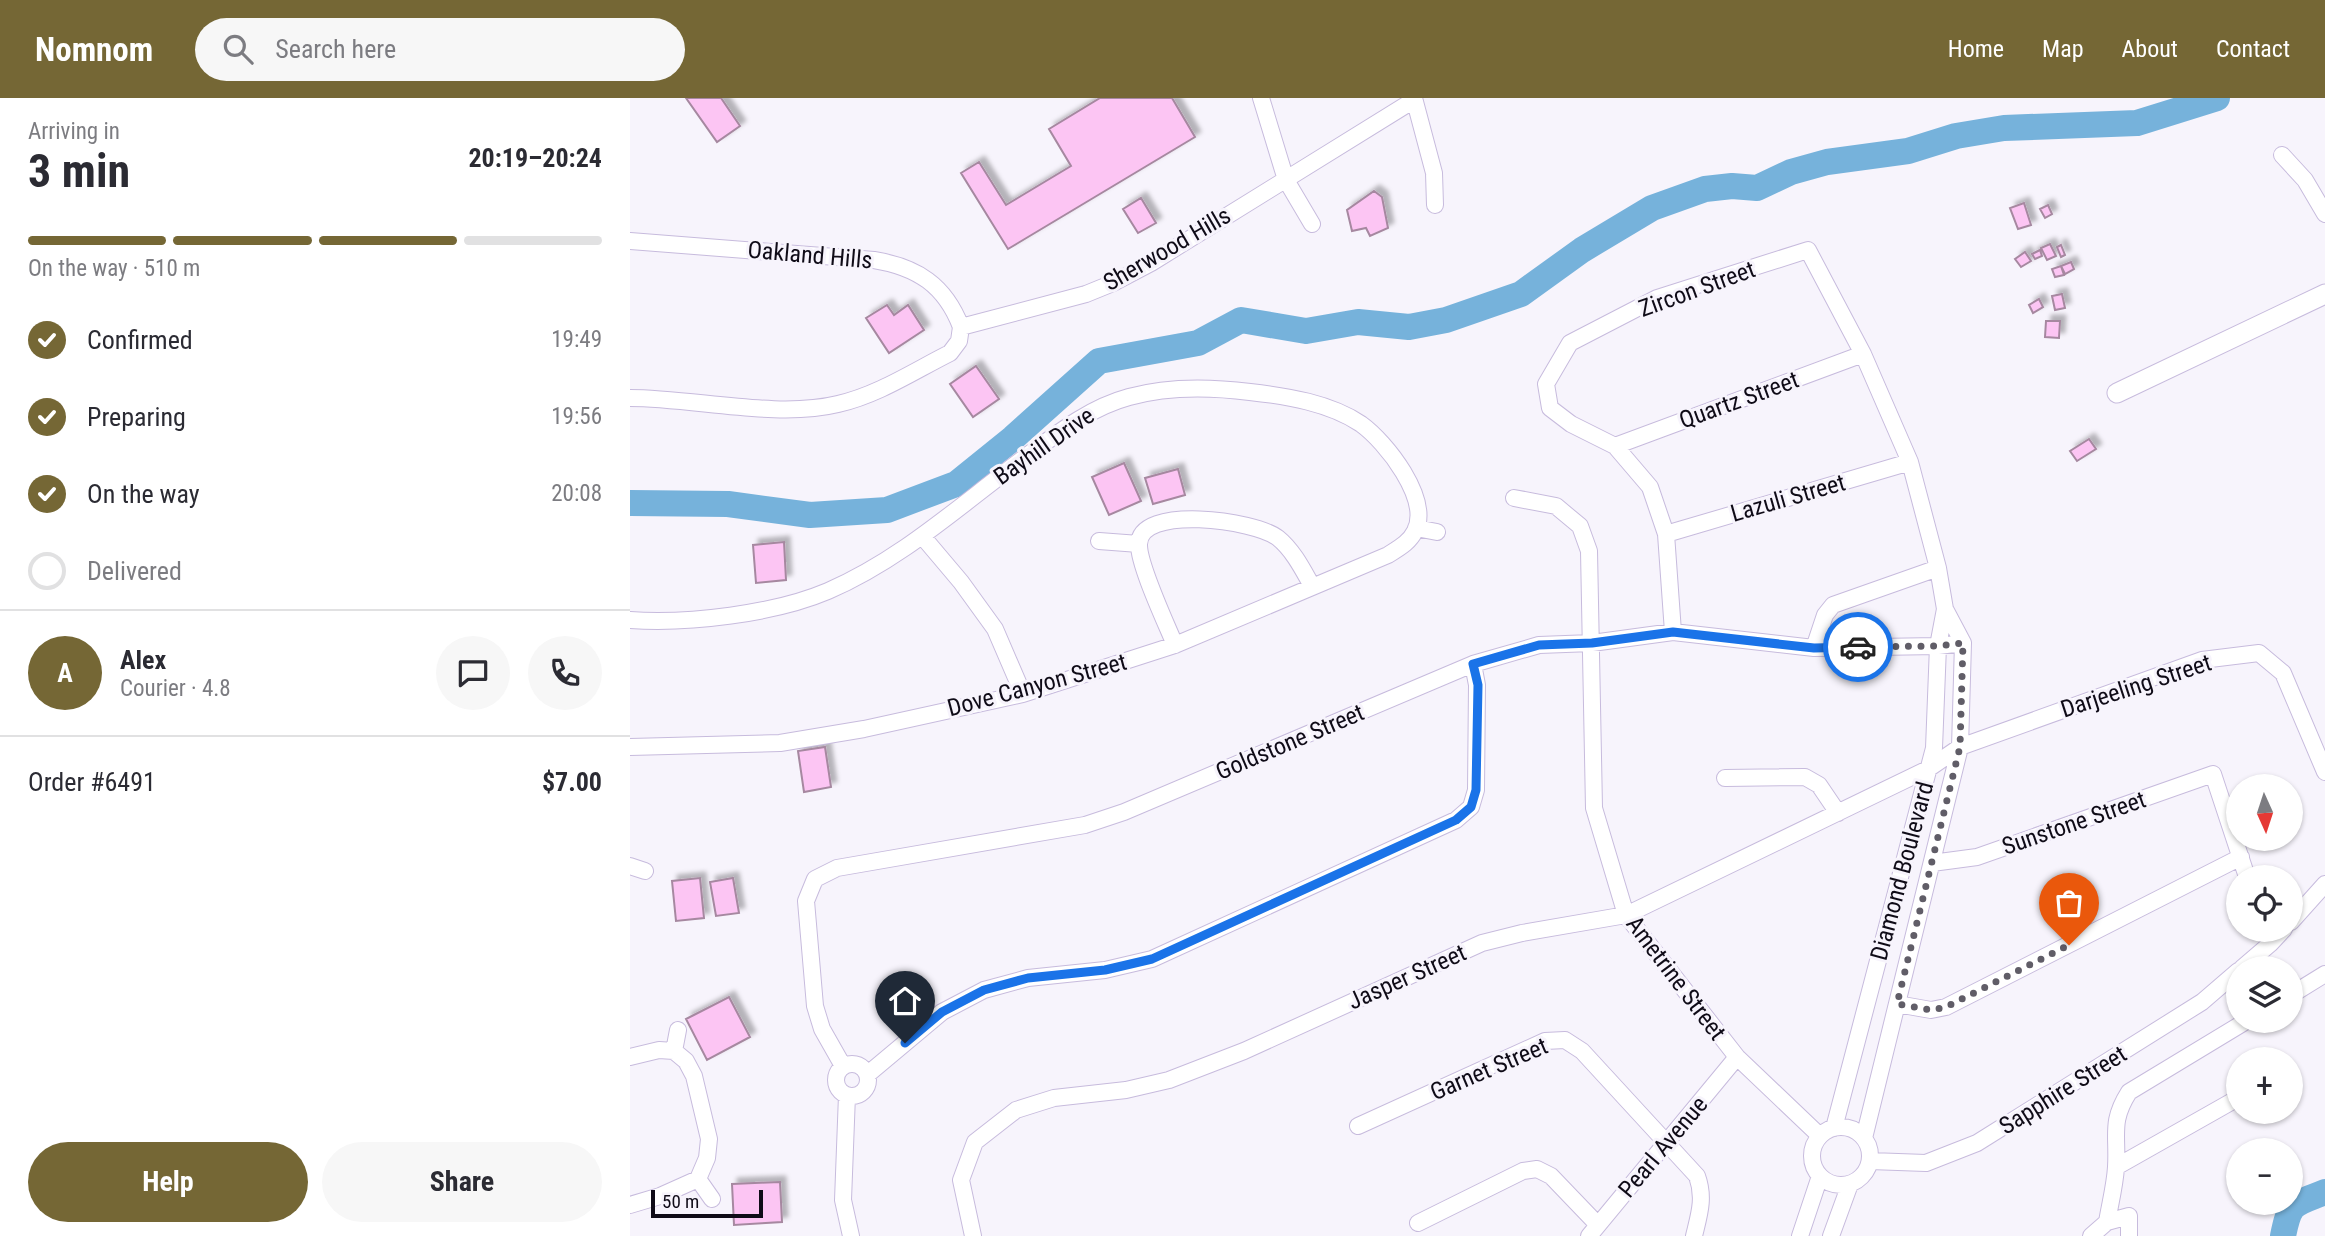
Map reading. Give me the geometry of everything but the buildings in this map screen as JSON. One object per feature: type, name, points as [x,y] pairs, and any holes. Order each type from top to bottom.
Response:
[{"type":"street","points":[[1261,98],[1286,180],[1312,224]]},
{"type":"street","points":[[1414,99],[1434,173],[1435,205]]},
{"type":"street","name":"Sherwood Hills","points":[[961,327],[1060,302],[1113,283],[1151,263],[1414,99]]},
{"type":"street","points":[[2282,155],[2305,180],[2325,214]]},
{"type":"street","name":"Oakland Hills","points":[[630,241],[896,263],[916,272],[936,287],[955,310],[961,327]]},
{"type":"street","name":"Diamond Boulevard","points":[[1808,250],[1863,354],[1910,462],[1938,568],[1945,609],[1963,643],[1960,747],[1864,1138]]},
{"type":"street","name":"Zircon Street","points":[[1615,446],[1572,424],[1550,408],[1546,384],[1570,343],[1657,298],[1808,250]]},
{"type":"street","points":[[2117,393],[2325,294]]},
{"type":"street","points":[[630,398],[784,409],[836,405],[861,397],[950,353],[959,341],[961,327]]},
{"type":"street","name":"Quartz Street","points":[[1615,446],[1863,354]]},
{"type":"street","name":"Bayhill Drive","points":[[630,621],[681,620],[782,606],[827,592],[888,560],[923,537],[1040,445],[1099,408],[1130,396],[1192,388],[1227,389],[1289,397],[1333,410],[1359,422],[1377,436],[1391,453],[1414,492],[1419,511],[1416,528]]},
{"type":"street","points":[[1615,446],[1650,487],[1665,534],[1673,632]]},
{"type":"street","name":"Lazuli Street","points":[[1665,534],[1910,462]]},
{"type":"street","name":"Ametrine Street","points":[[1514,498],[1556,506],[1580,526],[1589,551],[1594,808],[1626,915],[1737,1057],[1827,1132]]},
{"type":"street","points":[[1175,645],[1143,562],[1139,544],[1141,535],[1150,526],[1200,519],[1245,523],[1262,529],[1278,538],[1302,567],[1312,586]]},
{"type":"street","points":[[1416,528],[1437,532]]},
{"type":"street","name":"Dove Canyon Street","points":[[630,747],[780,743],[864,729],[1023,694],[1175,645],[1388,555],[1407,543],[1416,528]]},
{"type":"street","points":[[923,537],[968,591],[995,629],[1023,694]]},
{"type":"street","points":[[1099,541],[1139,544]]},
{"type":"street","points":[[1814,648],[1825,615],[1833,605],[1938,568]]},
{"type":"street","name":"Diamond Boulevard","points":[[1827,1132],[1934,748],[1938,646],[1945,609]]},
{"type":"street","name":"Goldstone Street","points":[[843,1066],[822,1030],[815,1006],[806,901],[815,879],[837,868],[1085,825],[1124,812],[1473,664],[1539,645],[1592,643],[1673,632],[1814,648],[1938,646],[1963,643]]},
{"type":"street","name":"Darjeeling Street","points":[[1928,769],[1960,747],[2202,660],[2259,653],[2283,673],[2325,772]]},
{"type":"street","points":[[868,1074],[858,1065],[843,1066],[838,1072],[837,1086],[847,1095],[854,1096],[866,1089],[868,1074],[942,1012],[984,990],[1028,978],[1105,970],[1152,959],[1456,820],[1471,807],[1476,790],[1478,685],[1473,664]]},
{"type":"street","name":"Jasper Street","points":[[973,1236],[961,1180],[975,1142],[1016,1110],[1054,1098],[1126,1090],[1170,1080],[1244,1051],[1482,943],[1522,933],[1626,915],[1928,769]]},
{"type":"street","name":"Sunstone Street","points":[[1932,863],[1977,857],[2213,774],[2241,857]]},
{"type":"street","points":[[1725,778],[1805,778],[1819,785],[1838,813]]},
{"type":"street","points":[[1897,1004],[1931,1010],[1946,1007],[2241,857],[2243,865]]},
{"type":"street","points":[[2303,909],[2325,884]]},
{"type":"street","points":[[2252,956],[2264,942]]},
{"type":"street","points":[[2303,988],[2325,974]]},
{"type":"street","name":"Sapphire Street","points":[[1870,1161],[1926,1163],[1977,1143],[2202,1002],[2226,981]]},
{"type":"street","points":[[674,1051],[678,1030]]},
{"type":"street","points":[[2108,1222],[2116,1167],[2115,1123],[2129,1092],[2227,1033]]},
{"type":"street","name":"Garnet Street","points":[[1358,1126],[1545,1041],[1565,1040],[1581,1051],[1697,1176],[1702,1189],[1702,1202],[1693,1236]]},
{"type":"street","points":[[630,1057],[659,1049],[674,1051],[686,1060],[694,1076],[709,1139],[707,1158],[698,1179],[660,1196],[630,1205]]},
{"type":"street","name":"Pearl Avenue","points":[[1594,1230],[1737,1057]]},
{"type":"street","points":[[847,1095],[843,1200],[851,1236]]},
{"type":"street","points":[[2116,1167],[2226,1105]]},
{"type":"street","points":[[1850,1129],[1864,1138],[1870,1161],[1863,1175],[1850,1184],[1835,1184],[1820,1176],[1812,1160],[1815,1144],[1827,1132],[1850,1129]]},
{"type":"street","points":[[1418,1223],[1523,1171],[1536,1169],[1551,1176],[1594,1230]]},
{"type":"street","points":[[1800,1236],[1820,1176]]},
{"type":"street","points":[[698,1179],[712,1199]]},
{"type":"street","points":[[1831,1236],[1850,1184]]},
{"type":"street","points":[[2091,1236],[2108,1222],[2129,1216],[2129,1236]]},
{"type":"waterway","points":[[630,503],[728,504],[810,515],[887,510],[956,484],[1013,438],[1099,361],[1198,343],[1241,320],[1306,331],[1358,322],[1409,327],[1446,320],[1521,294],[1582,250],[1652,208],[1705,189],[1732,186],[1757,188],[1791,172],[1827,162],[1908,151],[1956,136],[2004,128],[2137,123],[2217,98]]},
{"type":"waterway","points":[[2283,1236],[2291,1210],[2299,1202],[2325,1192]]},
{"type":"way so far","points":[[1858,647],[1963,643],[1960,747],[1897,1004],[1931,1010],[1946,1007],[2069,945]]},
{"type":"route","points":[[905,1043],[942,1012],[984,990],[1028,978],[1105,970],[1152,959],[1456,820],[1471,807],[1476,790],[1478,685],[1473,664],[1539,645],[1592,643],[1673,632],[1814,648],[1858,647]]}]
